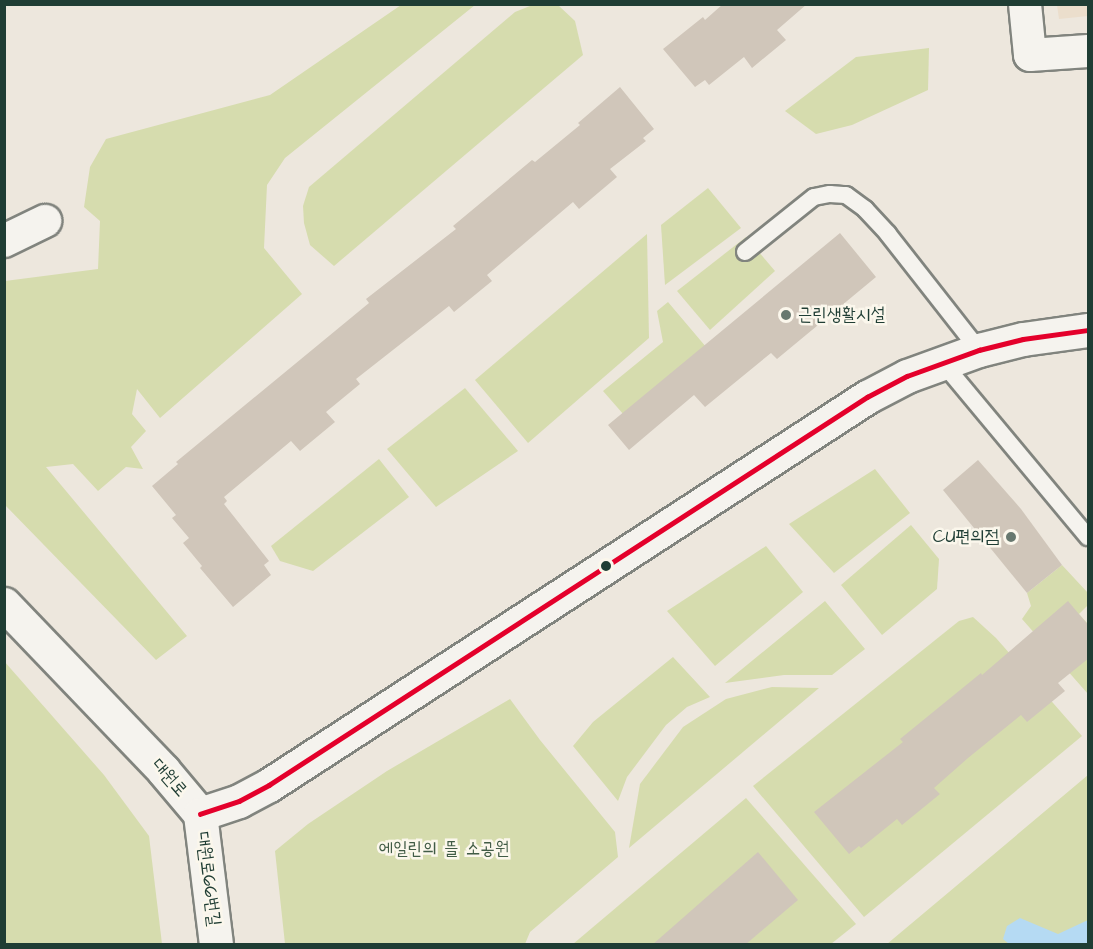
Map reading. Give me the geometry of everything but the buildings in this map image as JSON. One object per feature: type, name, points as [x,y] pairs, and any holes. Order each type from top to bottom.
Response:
[{"type":"street","points":[[1024,4],[1030,55],[1089,51]]},
{"type":"street","points":[[4,241],[45,221]]},
{"type":"street","name":"대원로","points":[[4,604],[163,770],[200,814],[230,805],[269,785],[839,414],[907,376],[979,350],[1023,339],[1089,330]]},
{"type":"street","name":"대원로66번길","points":[[200,814],[216,945]]},
{"type":"lane","points":[[745,252],[814,197],[830,194],[846,195],[865,209],[888,234],[979,350]]},
{"type":"lane","points":[[942,363],[1089,537]]},
{"type":"shaded area","points":[[1057,5],[1088,5],[1088,16],[1059,19]]},
{"type":"green space","points":[[535,4],[558,5],[575,21],[583,55],[334,266],[310,245],[304,223],[303,206],[309,187],[515,12]]},
{"type":"green space","points":[[401,5],[475,5],[285,158],[267,185],[264,248],[302,294],[160,418],[137,389],[132,414],[146,431],[131,447],[143,469],[126,467],[98,491],[73,464],[46,467],[187,636],[156,660],[5,505],[5,281],[98,269],[100,221],[84,207],[90,167],[106,139],[270,95]]},
{"type":"green space","points":[[929,48],[928,90],[852,125],[816,134],[785,111],[856,57]]},
{"type":"green space","points":[[708,188],[741,228],[665,285],[661,225]]},
{"type":"green space","points":[[647,234],[649,338],[528,443],[475,380]]},
{"type":"green space","points":[[746,237],[775,271],[710,330],[677,291]]},
{"type":"green space","points":[[668,302],[723,367],[631,423],[603,391],[663,342],[657,311]]},
{"type":"green space","points":[[465,388],[518,451],[436,507],[387,449]]},
{"type":"green space","points":[[379,459],[409,497],[313,571],[280,561],[271,546]]},
{"type":"green space","points":[[875,469],[910,513],[834,573],[789,524]]},
{"type":"green space","points":[[911,525],[939,559],[937,589],[882,635],[841,585]]},
{"type":"green space","points":[[766,546],[803,592],[715,666],[667,611]]},
{"type":"green space","points":[[1062,565],[1088,593],[1088,605],[1079,614],[1088,624],[1088,694],[1022,619],[1031,606],[1027,593]]},
{"type":"green space","points":[[825,601],[865,649],[832,675],[784,675],[725,683]]},
{"type":"green space","points":[[973,617],[996,638],[1082,736],[864,917],[753,786],[959,621]]},
{"type":"green space","points":[[673,657],[710,697],[687,707],[666,725],[627,777],[618,801],[573,746],[593,722]]},
{"type":"green space","points":[[4,661],[104,775],[149,836],[162,944],[5,944]]},
{"type":"green space","points":[[772,687],[819,688],[629,848],[640,784],[683,727],[726,699]]},
{"type":"green space","name":"에일린의 뜰 소공원","points":[[510,699],[540,740],[615,832],[618,857],[530,932],[525,944],[285,944],[275,851],[308,824],[387,771]]},
{"type":"green space","points":[[1088,775],[1088,944],[887,944],[949,892]]},
{"type":"green space","points":[[746,798],[856,924],[831,944],[573,944]]},
{"type":"water","points":[[1020,918],[1058,934],[1088,920],[1088,944],[1009,944],[1003,939],[1007,926]]},
{"type":"transit line","points":[[200,814],[239,801],[269,785],[867,397],[907,376],[979,350],[1023,339],[1088,330]]},
{"type":"place","name":"근린생활시설","points":[[786,315]]},
{"type":"place","name":"CU편의점","points":[[1011,537]]}]
